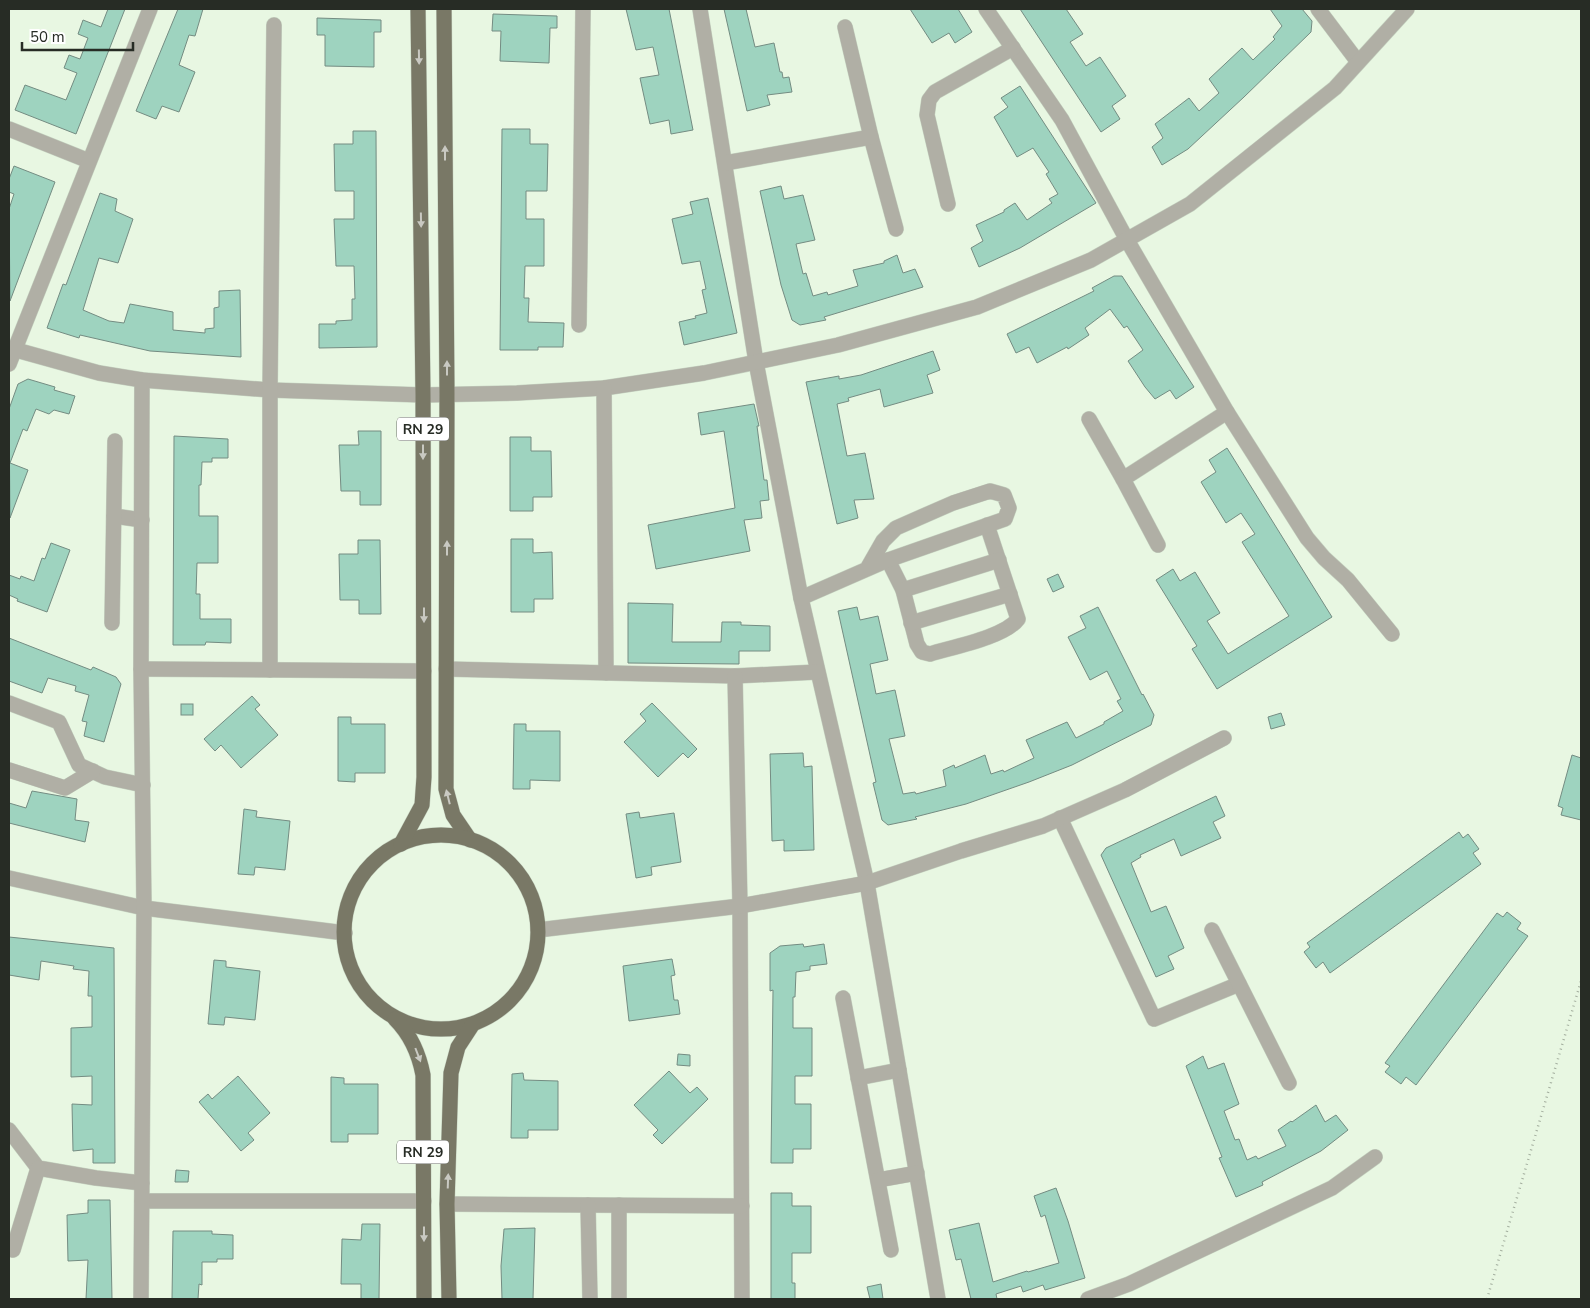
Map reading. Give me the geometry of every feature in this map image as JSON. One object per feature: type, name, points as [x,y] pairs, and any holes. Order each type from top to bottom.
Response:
[{"type":"main road","name":"RN 29","points":[[401,844],[422,804],[424,777],[423,395],[418,9]]},
{"type":"main road","name":"RN 29","points":[[444,9],[447,393],[446,789],[453,815],[470,840]]},
{"type":"main road","points":[[428,836],[457,837],[470,840],[488,848],[505,860],[522,880],[534,904],[538,930],[534,957],[527,976],[516,993],[497,1012],[473,1024],[449,1029],[413,1025],[391,1015],[378,1005],[357,980],[350,965],[346,949],[345,933],[348,909],[356,886],[376,862],[401,844],[428,836]]},
{"type":"main road","name":"RN 29","points":[[391,1015],[412,1042],[421,1064],[423,1075],[424,1299]]},
{"type":"main road","name":"RN 29","points":[[449,1299],[447,1204],[450,1073],[458,1047],[473,1024]]},
{"type":"street","points":[[150,9],[11,354],[99,373],[142,380],[270,390],[423,395],[517,393],[604,388],[704,373],[838,346],[977,307],[1090,260],[1190,204],[1335,88],[1407,9]]},
{"type":"street","points":[[579,325],[583,9]]},
{"type":"street","points":[[700,9],[756,362],[801,598],[866,883],[938,1299]]},
{"type":"street","points":[[986,9],[1062,120],[1126,240],[1227,412],[1307,538],[1324,558],[1348,580],[1392,634]]},
{"type":"street","points":[[1318,9],[1358,62]]},
{"type":"street","points":[[270,670],[270,390],[274,24]]},
{"type":"street","points":[[845,26],[871,137],[896,229]]},
{"type":"street","points":[[948,204],[928,115],[929,100],[935,92],[1013,48]]},
{"type":"street","points":[[9,129],[89,161]]},
{"type":"street","points":[[725,163],[871,137]]},
{"type":"street","points":[[141,1299],[144,908],[142,380]]},
{"type":"street","points":[[604,388],[606,673]]},
{"type":"street","points":[[1123,479],[1227,412]]},
{"type":"street","points":[[1089,419],[1158,545]]},
{"type":"street","points":[[112,623],[115,441]]},
{"type":"street","points":[[801,598],[888,560],[1005,519],[1009,508],[1004,495],[990,491],[953,503],[896,528],[883,541],[867,569]]},
{"type":"street","points":[[114,516],[142,520]]},
{"type":"street","points":[[888,560],[903,590],[917,644],[922,652],[930,654],[1000,633],[1014,625],[1018,619],[987,525]]},
{"type":"street","points":[[903,590],[999,560]]},
{"type":"street","points":[[911,623],[1010,594]]},
{"type":"street","points":[[142,669],[424,671]]},
{"type":"street","points":[[446,669],[735,676],[818,672]]},
{"type":"street","points":[[735,676],[740,906],[742,1299]]},
{"type":"street","points":[[9,702],[59,722],[79,765],[105,777],[143,785]]},
{"type":"street","points":[[538,930],[740,906],[866,883],[1043,826],[1125,790],[1224,738]]},
{"type":"street","points":[[9,770],[65,788],[93,771]]},
{"type":"street","points":[[1060,818],[1154,1020],[1239,984]]},
{"type":"street","points":[[9,878],[144,908],[345,933]]},
{"type":"street","points":[[1212,930],[1289,1082]]},
{"type":"street","points":[[843,998],[891,1250]]},
{"type":"street","points":[[858,1078],[899,1070]]},
{"type":"street","points":[[9,1130],[38,1168],[96,1178],[142,1183]]},
{"type":"street","points":[[9,1153],[26,1153]]},
{"type":"street","points":[[1088,1299],[1129,1284],[1332,1188],[1375,1157]]},
{"type":"street","points":[[13,1250],[38,1168]]},
{"type":"street","points":[[878,1180],[917,1172]]},
{"type":"street","points":[[142,1201],[424,1200]]},
{"type":"street","points":[[447,1204],[742,1206]]},
{"type":"street","points":[[588,1205],[590,1299]]},
{"type":"street","points":[[619,1205],[619,1299]]},
{"type":"path","points":[[1487,1299],[1581,982]]},
{"type":"building","points":[[108,9],[125,9],[76,134],[15,110],[25,85],[66,100],[77,73],[64,68],[69,55],[80,59],[88,38],[78,34],[83,20],[101,27]]},
{"type":"building","points":[[178,9],[203,9],[195,36],[189,35],[179,65],[195,72],[179,112],[162,106],[156,119],[136,111]]},
{"type":"building","points":[[626,9],[669,9],[693,130],[671,134],[669,120],[650,124],[640,78],[659,75],[653,47],[636,50]]},
{"type":"building","points":[[724,9],[746,9],[755,47],[774,43],[780,72],[782,72],[783,78],[789,77],[792,92],[767,95],[770,105],[747,111]]},
{"type":"building","points":[[910,9],[958,9],[972,32],[955,43],[949,33],[932,43]]},
{"type":"building","points":[[1020,9],[1066,9],[1083,34],[1070,42],[1086,66],[1100,57],[1126,96],[1112,106],[1120,119],[1101,132]]},
{"type":"building","points":[[1270,9],[1302,9],[1312,21],[1311,32],[1188,149],[1162,165],[1152,147],[1163,138],[1155,124],[1189,98],[1199,111],[1219,93],[1209,79],[1242,48],[1253,60],[1275,39],[1273,37],[1282,26]]},
{"type":"building","points":[[493,14],[557,16],[557,28],[550,28],[549,63],[500,61],[501,31],[492,31]]},
{"type":"building","points":[[317,18],[381,20],[381,32],[374,32],[374,67],[325,66],[325,35],[317,35]]},
{"type":"building","points":[[1020,86],[1096,203],[1020,248],[979,267],[971,248],[983,241],[976,225],[1004,212],[1004,210],[1015,203],[1027,220],[1052,203],[1049,199],[1058,194],[1046,174],[1049,172],[1033,148],[1017,157],[994,117],[1008,107],[1001,98]]},
{"type":"building","points":[[502,129],[530,129],[530,144],[548,144],[547,191],[526,191],[526,219],[544,219],[544,266],[525,266],[524,298],[529,298],[528,322],[564,323],[563,347],[538,347],[538,350],[500,350]]},
{"type":"building","points":[[353,131],[376,131],[377,347],[319,348],[319,324],[336,324],[336,321],[352,320],[352,299],[355,299],[354,266],[336,266],[334,219],[354,219],[354,191],[335,191],[334,144],[353,144]]},
{"type":"building","points":[[14,166],[55,182],[10,301],[9,209],[14,194],[9,192],[9,179]]},
{"type":"building","points":[[781,186],[784,199],[803,195],[815,240],[796,244],[803,274],[806,273],[813,296],[827,292],[828,295],[858,286],[853,270],[884,263],[884,261],[897,255],[903,273],[915,269],[923,287],[824,317],[826,320],[800,325],[792,320],[781,285],[760,191]]},
{"type":"building","points":[[100,193],[117,199],[115,211],[133,219],[118,263],[99,258],[83,310],[109,321],[124,323],[130,304],[173,312],[173,330],[205,333],[205,329],[214,328],[214,308],[219,307],[219,291],[240,290],[241,357],[150,351],[80,335],[79,338],[47,328],[63,284],[66,285]]},
{"type":"building","points":[[708,198],[737,333],[684,345],[679,322],[707,313],[702,290],[706,289],[700,261],[682,264],[672,219],[693,214],[690,202]]},
{"type":"building","points":[[1114,276],[1122,276],[1194,387],[1176,399],[1170,390],[1155,399],[1145,387],[1128,361],[1143,350],[1127,326],[1124,328],[1110,309],[1085,328],[1089,335],[1068,349],[1067,347],[1037,363],[1029,347],[1016,353],[1007,334],[1094,291],[1092,288]]},
{"type":"building","points":[[933,351],[940,370],[927,375],[933,393],[884,407],[880,389],[848,398],[849,401],[837,404],[847,456],[865,453],[874,499],[854,500],[858,518],[837,524],[806,382],[839,376],[839,379],[861,375]]},
{"type":"building","points":[[28,379],[55,387],[54,390],[75,396],[69,414],[54,410],[49,414],[36,409],[27,431],[23,429],[10,463],[28,470],[10,518],[9,409],[18,384]]},
{"type":"building","points":[[754,404],[759,426],[757,426],[764,480],[767,480],[769,500],[760,501],[762,518],[744,520],[750,551],[656,569],[648,525],[735,508],[724,431],[701,435],[698,413]]},
{"type":"building","points":[[358,431],[381,431],[381,505],[360,505],[360,491],[341,491],[339,445],[359,445]]},
{"type":"building","points":[[174,436],[228,439],[228,458],[212,458],[212,462],[202,462],[201,485],[199,485],[199,516],[218,516],[218,563],[197,563],[196,594],[200,594],[200,619],[231,619],[231,643],[206,642],[205,645],[173,645]]},
{"type":"building","points":[[510,437],[531,437],[531,451],[551,451],[552,497],[533,497],[533,511],[510,511]]},
{"type":"building","points":[[1227,448],[1332,617],[1217,689],[1192,649],[1197,646],[1156,580],[1173,569],[1180,581],[1195,572],[1220,613],[1207,621],[1228,654],[1289,616],[1242,542],[1255,534],[1241,513],[1226,523],[1201,482],[1216,472],[1209,460]]},
{"type":"building","points":[[511,539],[533,539],[533,553],[552,552],[553,599],[534,599],[534,612],[511,612]]},
{"type":"building","points":[[358,540],[380,540],[381,614],[359,614],[359,600],[340,600],[339,554],[358,554]]},
{"type":"building","points":[[51,543],[70,550],[47,612],[17,601],[18,599],[9,595],[9,575],[20,579],[21,576],[34,581],[42,558],[45,559]]},
{"type":"building","points":[[1058,574],[1064,587],[1053,592],[1047,579]]},
{"type":"building","points":[[628,603],[673,604],[672,642],[721,642],[722,622],[741,622],[741,625],[770,626],[770,651],[739,651],[739,664],[628,663]]},
{"type":"building","points":[[857,607],[860,620],[878,616],[888,660],[870,664],[876,694],[895,690],[905,736],[889,739],[903,794],[915,792],[916,794],[946,786],[943,770],[954,765],[955,768],[985,755],[991,774],[1003,770],[1004,772],[1034,758],[1026,740],[1067,722],[1076,738],[1104,724],[1104,722],[1123,711],[1117,701],[1121,699],[1107,671],[1090,680],[1068,637],[1086,628],[1080,616],[1098,607],[1154,715],[1151,725],[1072,765],[1029,782],[966,804],[915,817],[917,819],[888,825],[882,820],[873,783],[876,782],[838,611]]},
{"type":"building","points":[[9,638],[91,670],[93,667],[116,677],[121,684],[104,742],[84,736],[87,722],[82,721],[89,695],[75,691],[76,686],[48,678],[42,693],[9,681]]},
{"type":"building","points":[[252,696],[260,705],[255,709],[278,735],[241,768],[221,745],[215,751],[204,739]]},
{"type":"building","points":[[652,703],[697,749],[688,758],[683,753],[658,777],[624,742],[646,721],[640,714]]},
{"type":"building","points":[[181,704],[193,704],[193,715],[181,715]]},
{"type":"building","points":[[1281,713],[1285,725],[1271,729],[1268,717]]},
{"type":"building","points":[[338,717],[351,717],[351,724],[385,724],[385,773],[355,773],[355,782],[338,781]]},
{"type":"building","points":[[514,724],[526,724],[526,731],[560,731],[560,781],[530,780],[530,789],[513,789]]},
{"type":"building","points":[[803,753],[804,767],[812,766],[814,850],[784,851],[784,840],[772,841],[770,754]]},
{"type":"building","points":[[1572,755],[1581,758],[1581,820],[1561,815],[1563,808],[1558,806]]},
{"type":"building","points":[[32,791],[77,799],[75,820],[89,822],[85,842],[9,823],[9,803],[26,808]]},
{"type":"building","points":[[1216,796],[1225,816],[1213,822],[1221,838],[1181,856],[1174,839],[1140,855],[1141,857],[1131,863],[1151,912],[1166,906],[1184,948],[1168,956],[1174,969],[1156,977],[1101,855],[1106,848]]},
{"type":"building","points":[[244,809],[257,811],[256,817],[290,821],[285,870],[255,867],[254,875],[238,874]]},
{"type":"building","points":[[639,812],[640,818],[674,813],[681,862],[651,867],[652,875],[636,878],[626,814]]},
{"type":"building","points":[[1459,832],[1463,838],[1468,834],[1479,849],[1473,853],[1481,864],[1330,973],[1323,962],[1316,968],[1304,952],[1310,947],[1307,943]]},
{"type":"building","points":[[1507,912],[1521,923],[1517,929],[1528,936],[1416,1085],[1406,1077],[1401,1084],[1385,1072],[1390,1066],[1385,1063],[1497,913],[1503,917]]},
{"type":"building","points":[[9,937],[114,948],[115,1163],[93,1163],[93,1149],[73,1151],[72,1104],[92,1105],[92,1076],[71,1077],[71,1028],[92,1027],[92,996],[88,996],[89,971],[73,969],[74,966],[41,961],[39,980],[9,975]]},
{"type":"building","points":[[803,944],[804,947],[824,944],[827,964],[810,966],[810,970],[796,972],[795,997],[793,997],[793,1028],[812,1028],[812,1076],[795,1076],[795,1104],[811,1104],[811,1149],[793,1149],[793,1163],[771,1163],[773,990],[770,991],[770,953],[780,946]]},
{"type":"building","points":[[672,959],[675,975],[671,976],[674,1000],[678,1000],[680,1014],[629,1021],[623,966]]},
{"type":"building","points":[[214,960],[226,961],[226,967],[260,971],[255,1020],[225,1017],[224,1025],[208,1024]]},
{"type":"building","points":[[678,1054],[690,1055],[690,1066],[677,1065]]},
{"type":"building","points":[[1203,1056],[1208,1069],[1224,1063],[1239,1104],[1224,1111],[1235,1140],[1239,1139],[1247,1160],[1256,1156],[1258,1159],[1286,1146],[1278,1130],[1316,1105],[1325,1122],[1336,1115],[1348,1130],[1321,1151],[1262,1182],[1263,1185],[1236,1197],[1219,1158],[1222,1157],[1186,1066]]},
{"type":"building","points":[[669,1071],[690,1093],[697,1087],[708,1099],[662,1144],[653,1135],[658,1130],[634,1105]]},
{"type":"building","points":[[523,1073],[524,1080],[558,1081],[558,1130],[528,1130],[528,1138],[511,1138],[512,1074]]},
{"type":"building","points":[[238,1076],[270,1113],[248,1133],[254,1140],[241,1151],[199,1102],[208,1094],[212,1099]]},
{"type":"building","points":[[331,1077],[344,1078],[344,1084],[378,1084],[378,1134],[348,1134],[348,1142],[331,1142]]},
{"type":"building","points":[[176,1170],[189,1171],[188,1182],[175,1182]]},
{"type":"building","points":[[1056,1188],[1085,1278],[1045,1290],[1043,1285],[1023,1292],[1021,1286],[996,1294],[997,1299],[971,1299],[961,1259],[956,1260],[949,1230],[979,1223],[993,1282],[1059,1263],[1045,1215],[1041,1217],[1034,1196]]},
{"type":"building","points":[[771,1193],[792,1193],[792,1206],[811,1206],[811,1253],[792,1253],[792,1283],[795,1283],[795,1299],[771,1299]]},
{"type":"building","points":[[88,1200],[110,1200],[112,1299],[86,1299],[88,1260],[68,1261],[67,1215],[88,1213]]},
{"type":"building","points":[[362,1224],[380,1224],[379,1299],[361,1299],[361,1284],[341,1284],[342,1239],[361,1240]]},
{"type":"building","points":[[535,1228],[533,1299],[502,1299],[501,1266],[504,1229]]},
{"type":"building","points":[[173,1231],[212,1231],[212,1234],[233,1235],[233,1259],[217,1259],[217,1262],[202,1262],[202,1285],[199,1284],[198,1299],[172,1299]]},
{"type":"building","points":[[881,1284],[883,1299],[870,1299],[867,1287]]}]
